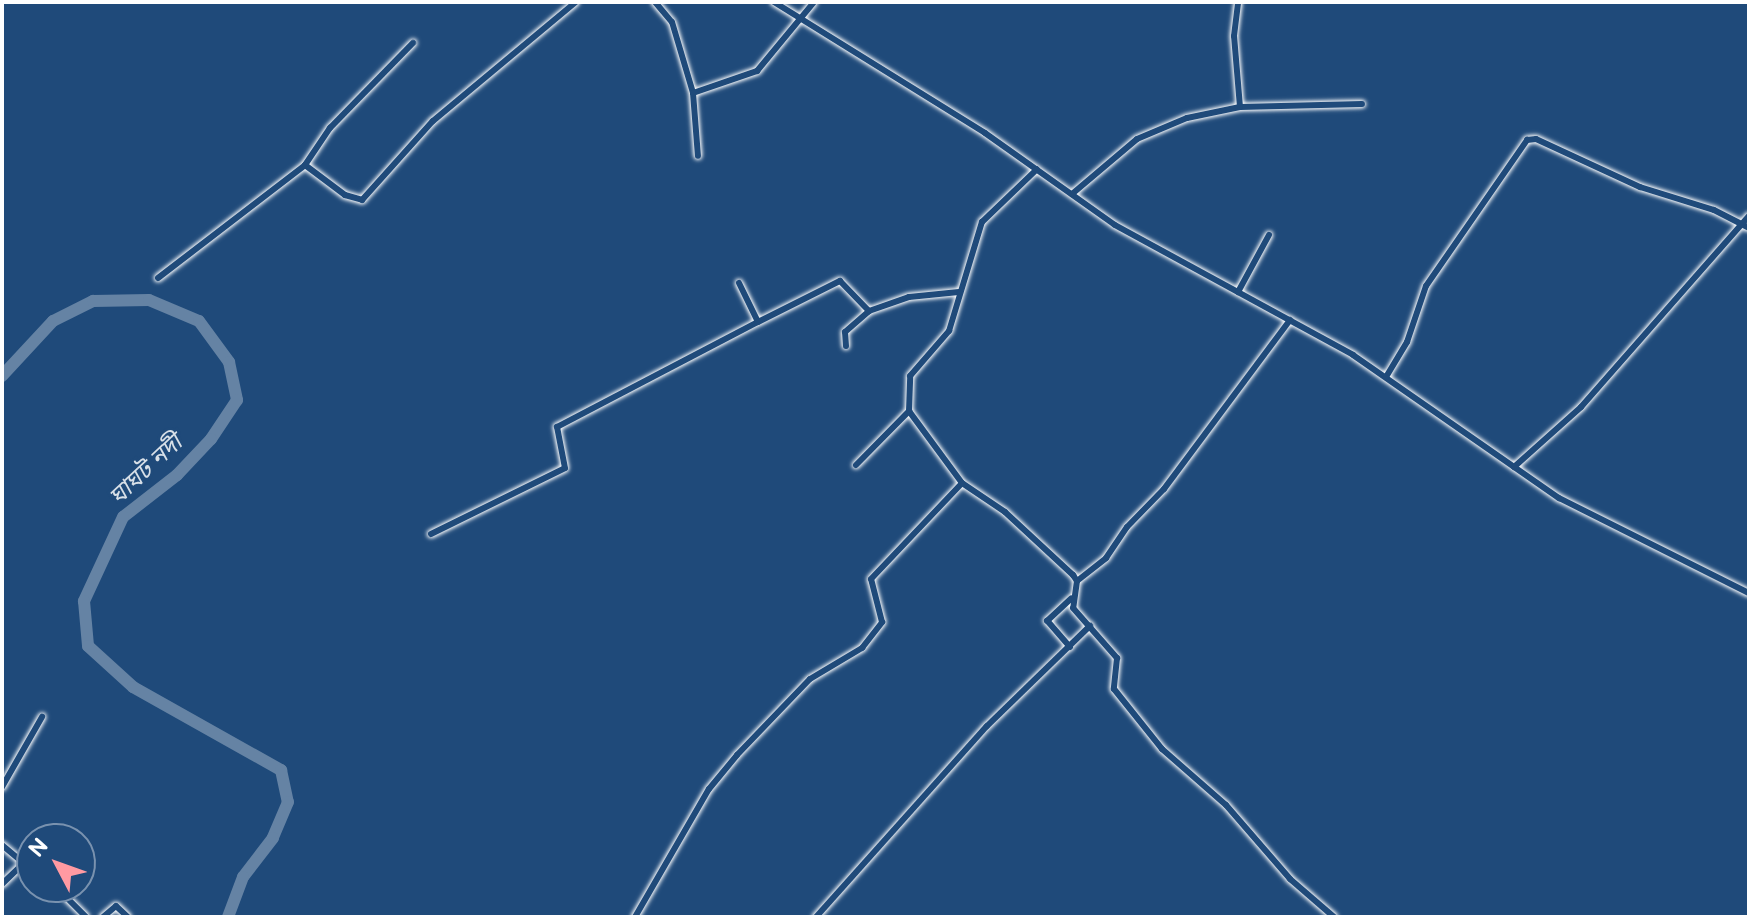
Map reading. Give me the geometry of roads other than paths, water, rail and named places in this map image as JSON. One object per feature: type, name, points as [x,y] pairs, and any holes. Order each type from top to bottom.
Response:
[{"type":"street","points":[[305,165],[345,195],[362,200],[433,121],[576,2]]},
{"type":"street","points":[[655,2],[672,22],[693,93],[698,156]]},
{"type":"street","points":[[774,2],[800,22],[1037,169],[1115,225],[1290,320],[1386,377],[1559,498],[1749,593]]},
{"type":"street","points":[[693,93],[757,71],[814,2]]},
{"type":"street","points":[[1238,2],[1234,36],[1240,107]]},
{"type":"street","points":[[158,278],[305,165],[330,128],[413,43]]},
{"type":"street","points":[[1072,194],[1137,139],[1187,118],[1240,107],[1362,104]]},
{"type":"street","points":[[1386,377],[1407,342],[1426,286],[1527,140],[1536,139],[1640,187],[1714,210],[1746,226]]},
{"type":"street","points":[[1037,169],[982,222],[949,331],[910,376],[909,411],[962,483],[1005,512],[1077,581]]},
{"type":"street","points":[[1514,467],[1592,395],[1746,226],[1749,216]]},
{"type":"street","points":[[1238,292],[1269,235]]},
{"type":"street","points":[[431,534],[565,468],[557,427],[758,322],[840,281],[869,311]]},
{"type":"street","points":[[739,283],[758,322]]},
{"type":"street","points":[[846,346],[845,332],[869,311],[909,297],[959,292]]},
{"type":"street","points":[[1070,647],[1047,621],[1071,599],[1077,581],[1106,558],[1127,527],[1164,489],[1290,320]]},
{"type":"street","points":[[856,465],[909,411]]},
{"type":"street","points":[[635,917],[709,789],[737,755],[810,679],[862,648],[882,622],[871,579],[962,483]]},
{"type":"street","points":[[1071,599],[1117,658],[1114,689],[1145,729],[1226,805],[1290,879],[1334,917]]},
{"type":"street","points":[[816,917],[987,726],[1090,626]]},
{"type":"street","points":[[2,787],[42,717]]},
{"type":"street","points":[[103,917],[116,906],[128,917]]},
{"type":"waterway","name":"ঘাঘট নদী","points":[[2,376],[53,321],[93,301],[149,300],[199,321],[229,362],[237,400],[211,439],[177,475],[123,517],[84,601],[88,646],[133,687],[281,770],[288,802],[273,838],[243,877],[228,917]]}]
